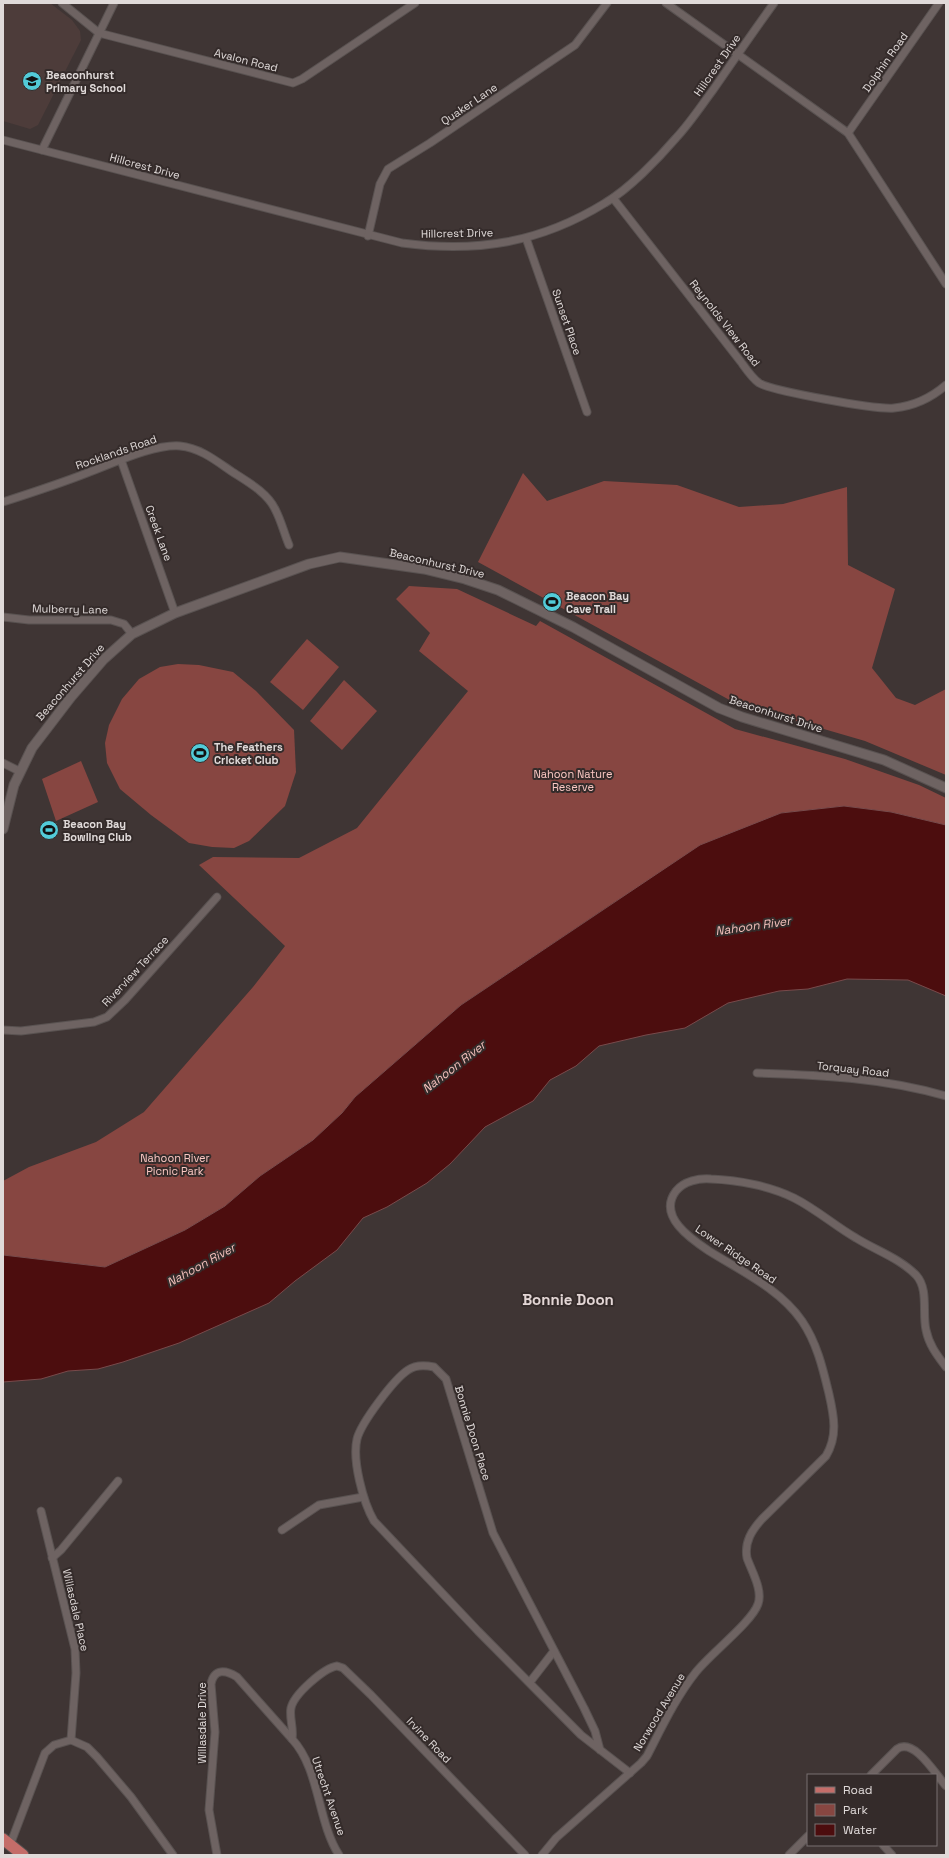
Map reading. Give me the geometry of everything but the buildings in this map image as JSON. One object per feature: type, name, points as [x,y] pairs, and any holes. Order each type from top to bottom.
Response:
[{"type":"main road","points":[[6,1842],[23,1855]]},
{"type":"street","name":"Avalon Road","points":[[62,3],[99,33],[294,83],[415,3]]},
{"type":"street","points":[[42,150],[114,3]]},
{"type":"street","name":"Quaker Lane","points":[[368,236],[380,184],[388,168],[430,143],[575,45],[607,3]]},
{"type":"street","points":[[666,3],[737,56],[848,133],[946,284]]},
{"type":"street","name":"Hillcrest Drive","points":[[3,140],[368,236],[431,247],[490,245],[526,238],[575,219],[613,198],[648,168],[676,138],[774,3]]},
{"type":"street","name":"Dolphin Road","points":[[848,133],[938,3]]},
{"type":"street","name":"Reynolds View Road","points":[[613,198],[741,362],[759,382],[775,388],[832,400],[893,409],[924,401],[946,385]]},
{"type":"street","name":"Sunset Place","points":[[526,238],[587,412]]},
{"type":"street","name":"Rocklands Road","points":[[3,502],[121,460],[170,446],[186,447],[202,452],[240,477],[268,499],[274,508],[289,546]]},
{"type":"street","name":"Creek Lane","points":[[121,460],[175,613]]},
{"type":"street","name":"Beaconhurst Drive","points":[[3,829],[11,795],[19,771],[42,733],[103,660],[132,634],[175,613],[308,564],[340,557],[424,570],[465,579],[498,590],[573,627],[719,708],[742,717],[884,760],[946,788]]},
{"type":"street","name":"Mulberry Lane","points":[[3,617],[29,620],[111,620],[124,624],[132,634]]},
{"type":"street","points":[[3,763],[19,771]]},
{"type":"street","name":"Riverview Terrace","points":[[3,1030],[21,1031],[94,1022],[107,1017],[125,1000],[217,897]]},
{"type":"street","name":"Torquay Road","points":[[757,1073],[848,1077],[915,1088],[946,1096]]},
{"type":"street","name":"Lower Ridge Road","points":[[739,1627],[751,1616],[759,1600],[758,1588],[747,1558],[746,1552],[748,1538],[754,1527],[826,1456],[834,1440],[835,1426],[820,1359],[802,1321],[786,1303],[773,1292],[703,1247],[683,1231],[670,1211],[670,1205],[677,1190],[687,1182],[710,1179],[749,1184],[784,1193],[806,1204],[856,1238],[898,1260],[909,1268],[920,1281],[924,1290],[927,1333],[933,1350],[946,1367]]},
{"type":"street","name":"Bonnie Doon Place","points":[[600,1750],[595,1731],[493,1533],[469,1460],[446,1379],[434,1367],[417,1366],[408,1370],[373,1410],[363,1424],[357,1439],[356,1448],[363,1497],[374,1521],[478,1631],[581,1735],[600,1750],[630,1773]]},
{"type":"street","name":"Willasdale Place","points":[[52,1558],[61,1550],[118,1481]]},
{"type":"street","points":[[282,1530],[319,1505],[363,1497]]},
{"type":"street","name":"Willasdale Place","points":[[41,1511],[75,1649],[76,1673],[71,1740]]},
{"type":"street","name":"Norwood Avenue","points":[[542,1855],[556,1838],[630,1773],[647,1756],[689,1681],[707,1659],[739,1627]]},
{"type":"street","points":[[530,1682],[554,1651]]},
{"type":"street","name":"Irvine Road","points":[[292,1739],[294,1730],[292,1706],[295,1699],[330,1667],[336,1666],[343,1668],[525,1855]]},
{"type":"street","name":"Willasdale Drive","points":[[217,1855],[209,1810],[215,1743],[211,1684],[214,1676],[218,1672],[225,1671],[237,1677],[292,1739]]},
{"type":"street","name":"Utrecht Avenue","points":[[292,1739],[303,1754],[330,1835],[339,1855]]},
{"type":"street","points":[[6,1842],[46,1753],[54,1745],[71,1740],[87,1747],[97,1757],[131,1797],[173,1855]]},
{"type":"street","points":[[872,1774],[901,1746],[906,1746],[918,1752],[936,1774]]},
{"type":"street","points":[[937,1775],[946,1786]]},
{"type":"street","points":[[789,1855],[807,1837]]},
{"type":"street","points":[[884,1846],[892,1855]]},
{"type":"shaded area","name":"Beaconhurst Primary School","points":[[3,3],[50,3],[72,20],[80,31],[81,40],[38,125],[30,129],[3,121]]},
{"type":"green space","points":[[523,473],[547,501],[604,481],[677,485],[739,507],[783,504],[847,487],[848,565],[895,589],[872,668],[896,698],[915,705],[946,689],[946,775],[865,741],[735,703],[478,562]]},
{"type":"green space","name":"Nahoon Nature Reserve","points":[[409,586],[457,589],[536,626],[540,621],[735,729],[845,759],[919,785],[946,798],[946,825],[891,812],[844,806],[781,813],[616,901],[461,1005],[355,1097],[342,1113],[313,1140],[260,1176],[225,1206],[185,1230],[105,1267],[3,1255],[3,1181],[29,1167],[96,1142],[144,1112],[253,987],[285,946],[199,865],[213,857],[299,858],[357,828],[468,691],[419,651],[430,633],[396,599]]},
{"type":"green space","points":[[307,639],[339,667],[303,710],[270,682]]},
{"type":"green space","name":"The Feathers Cricket Club","points":[[178,664],[199,665],[233,672],[256,691],[294,730],[296,772],[285,806],[249,841],[234,848],[212,847],[189,843],[151,815],[120,789],[107,763],[105,743],[109,725],[122,699],[139,679],[160,667]]},
{"type":"green space","points":[[344,680],[377,711],[342,750],[310,721]]},
{"type":"green space","points":[[81,761],[98,802],[56,821],[42,779]]},
{"type":"water","name":"Nahoon River","points":[[844,806],[891,812],[946,825],[946,996],[908,980],[847,979],[808,989],[779,991],[728,1003],[685,1028],[599,1046],[576,1066],[550,1080],[533,1101],[485,1127],[450,1164],[427,1183],[387,1207],[363,1218],[337,1250],[295,1281],[269,1303],[179,1343],[123,1362],[98,1369],[68,1371],[41,1379],[3,1382],[3,1255],[105,1267],[185,1230],[225,1206],[260,1176],[313,1140],[342,1113],[355,1097],[461,1005],[700,845],[781,813]]},
{"type":"place","name":"Beaconhurst Primary School","points":[[32,81]]},
{"type":"place","name":"Beacon Bay Cave Trail","points":[[552,602]]},
{"type":"place","name":"The Feathers Cricket Club","points":[[200,753]]},
{"type":"place","name":"Beacon Bay Bowling Club","points":[[49,830]]},
{"type":"district","name":"Bonnie Doon","points":[[568,1299]]},
{"type":"park label","name":"Nahoon River Picnic Park","points":[[175,1164]]}]
